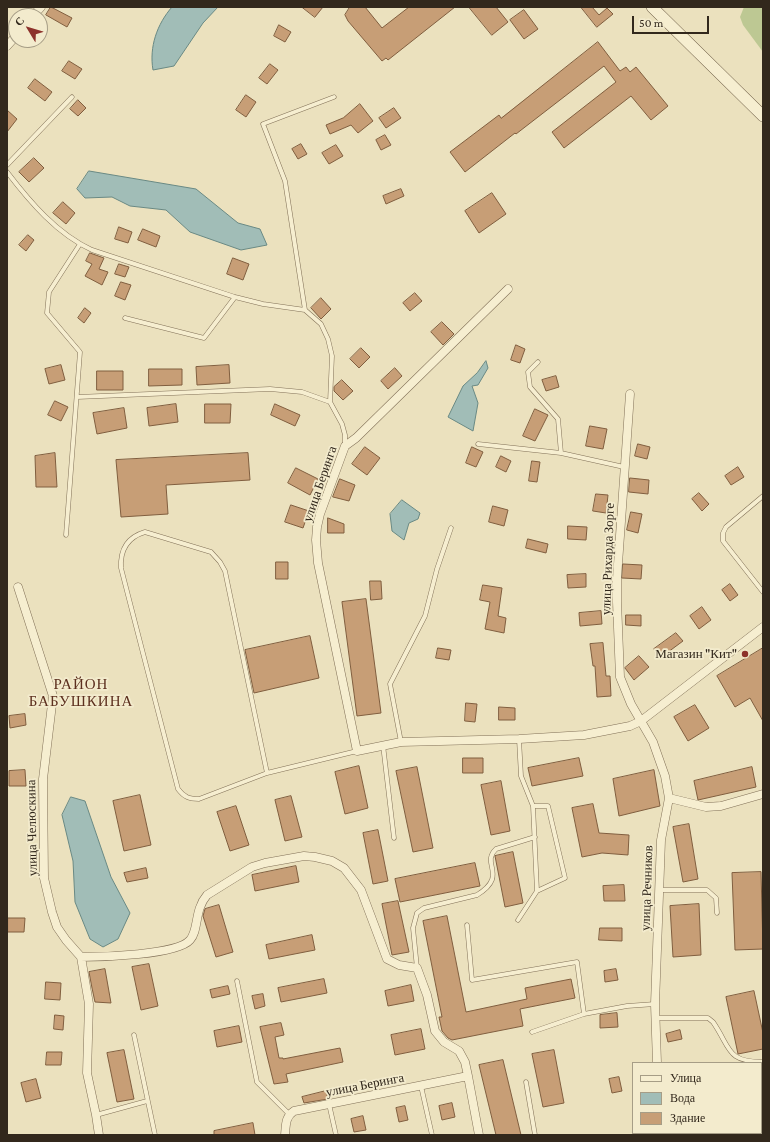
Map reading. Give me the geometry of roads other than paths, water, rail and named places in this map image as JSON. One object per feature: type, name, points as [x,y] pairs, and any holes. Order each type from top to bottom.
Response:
[{"type":"main road","points":[[652,7],[763,116]]},
{"type":"street","name":"улица Беринга","points":[[357,751],[318,563],[316,540],[320,514],[345,446],[356,438],[508,289]]},
{"type":"street","name":"улица Рихарда Зорге","points":[[630,394],[616,602],[620,677],[624,690],[641,720]]},
{"type":"street","name":"улица Челюскина","points":[[18,587],[53,696],[43,779],[44,878],[57,927],[81,957],[89,1004],[87,1073],[99,1135]]},
{"type":"street","points":[[357,751],[401,742],[519,739],[606,731],[630,726],[641,720],[763,627]]},
{"type":"street","name":"улица Речников","points":[[641,720],[653,742],[665,776],[670,798],[661,840],[655,1004],[657,1062]]},
{"type":"street","points":[[670,798],[706,807],[721,806],[763,794]]},
{"type":"street","points":[[81,957],[129,956],[184,945],[192,936],[201,902],[216,890],[252,867],[304,856],[332,861],[344,868],[355,880],[361,890],[387,959],[399,966],[416,968],[427,995],[435,1030],[444,1042],[459,1051],[465,1062],[479,1135]]},
{"type":"street","name":"улица Беринга","points":[[289,1114],[329,1104],[468,1076]]},
{"type":"street","points":[[285,1135],[286,1120],[289,1114]]},
{"type":"lane","points":[[7,165],[72,97]]},
{"type":"lane","points":[[305,310],[285,181],[263,124],[334,97]]},
{"type":"lane","points":[[7,172],[26,197],[69,236],[92,250],[235,297],[263,304],[305,310],[320,324],[328,339],[332,356],[330,402],[342,424],[345,435],[345,446]]},
{"type":"lane","points":[[66,534],[80,352],[47,313],[50,292],[80,244]]},
{"type":"lane","points":[[125,318],[204,338],[235,297]]},
{"type":"lane","points":[[538,362],[528,372],[530,387],[558,419],[561,453]]},
{"type":"lane","points":[[77,397],[270,389],[302,392],[330,402]]},
{"type":"lane","points":[[478,444],[561,453],[624,466]]},
{"type":"lane","points":[[763,496],[726,526],[723,533],[723,541],[763,592]]},
{"type":"lane","points":[[401,742],[390,684],[425,616],[437,569],[451,528]]},
{"type":"lane","points":[[267,773],[225,571],[220,562],[211,552],[146,532],[137,534],[130,539],[124,547],[120,558],[120,568],[178,789],[190,799],[199,799],[267,773],[357,751]]},
{"type":"lane","points":[[519,739],[521,776],[533,806],[537,891]]},
{"type":"lane","points":[[383,745],[394,838]]},
{"type":"lane","points":[[518,920],[537,891],[565,878],[548,806],[533,806]]},
{"type":"lane","points":[[416,968],[413,928],[417,913],[424,908],[477,895],[485,890],[491,884],[494,875],[490,860],[493,852],[496,849],[535,837]]},
{"type":"lane","points":[[659,890],[707,890],[716,898],[717,913]]},
{"type":"lane","points":[[467,925],[472,980],[577,962],[584,1014]]},
{"type":"lane","points":[[237,981],[258,1082],[289,1114]]},
{"type":"lane","points":[[532,1032],[584,1014],[627,1006],[655,1004]]},
{"type":"lane","points":[[656,1018],[708,1018],[713,1022],[734,1056],[747,1062],[763,1062]]},
{"type":"lane","points":[[134,1035],[155,1135]]},
{"type":"lane","points":[[526,1082],[535,1135]]},
{"type":"lane","points":[[421,1086],[432,1135]]},
{"type":"lane","points":[[96,1115],[147,1101]]},
{"type":"lane","points":[[329,1104],[336,1135]]},
{"type":"water","points":[[172,7],[218,7],[203,23],[174,66],[153,70],[152,53],[155,36],[162,21]]},
{"type":"water","points":[[89,171],[196,189],[238,223],[260,229],[267,245],[241,250],[190,232],[166,210],[130,206],[112,197],[85,198],[77,189]]},
{"type":"water","points":[[486,361],[488,368],[478,385],[472,386],[478,403],[473,431],[448,417],[463,386],[477,373]]},
{"type":"water","points":[[402,500],[420,513],[418,519],[409,523],[404,540],[392,531],[390,514]]},
{"type":"water","points":[[71,797],[85,801],[111,877],[130,913],[118,939],[103,947],[90,939],[75,902],[73,861],[62,815]]},
{"type":"place","name":"Магазин \"Кит\"","points":[[745,654]]},
{"type":"district","name":"РАЙОН БАБУШКИНА","points":[[81,692]]}]
